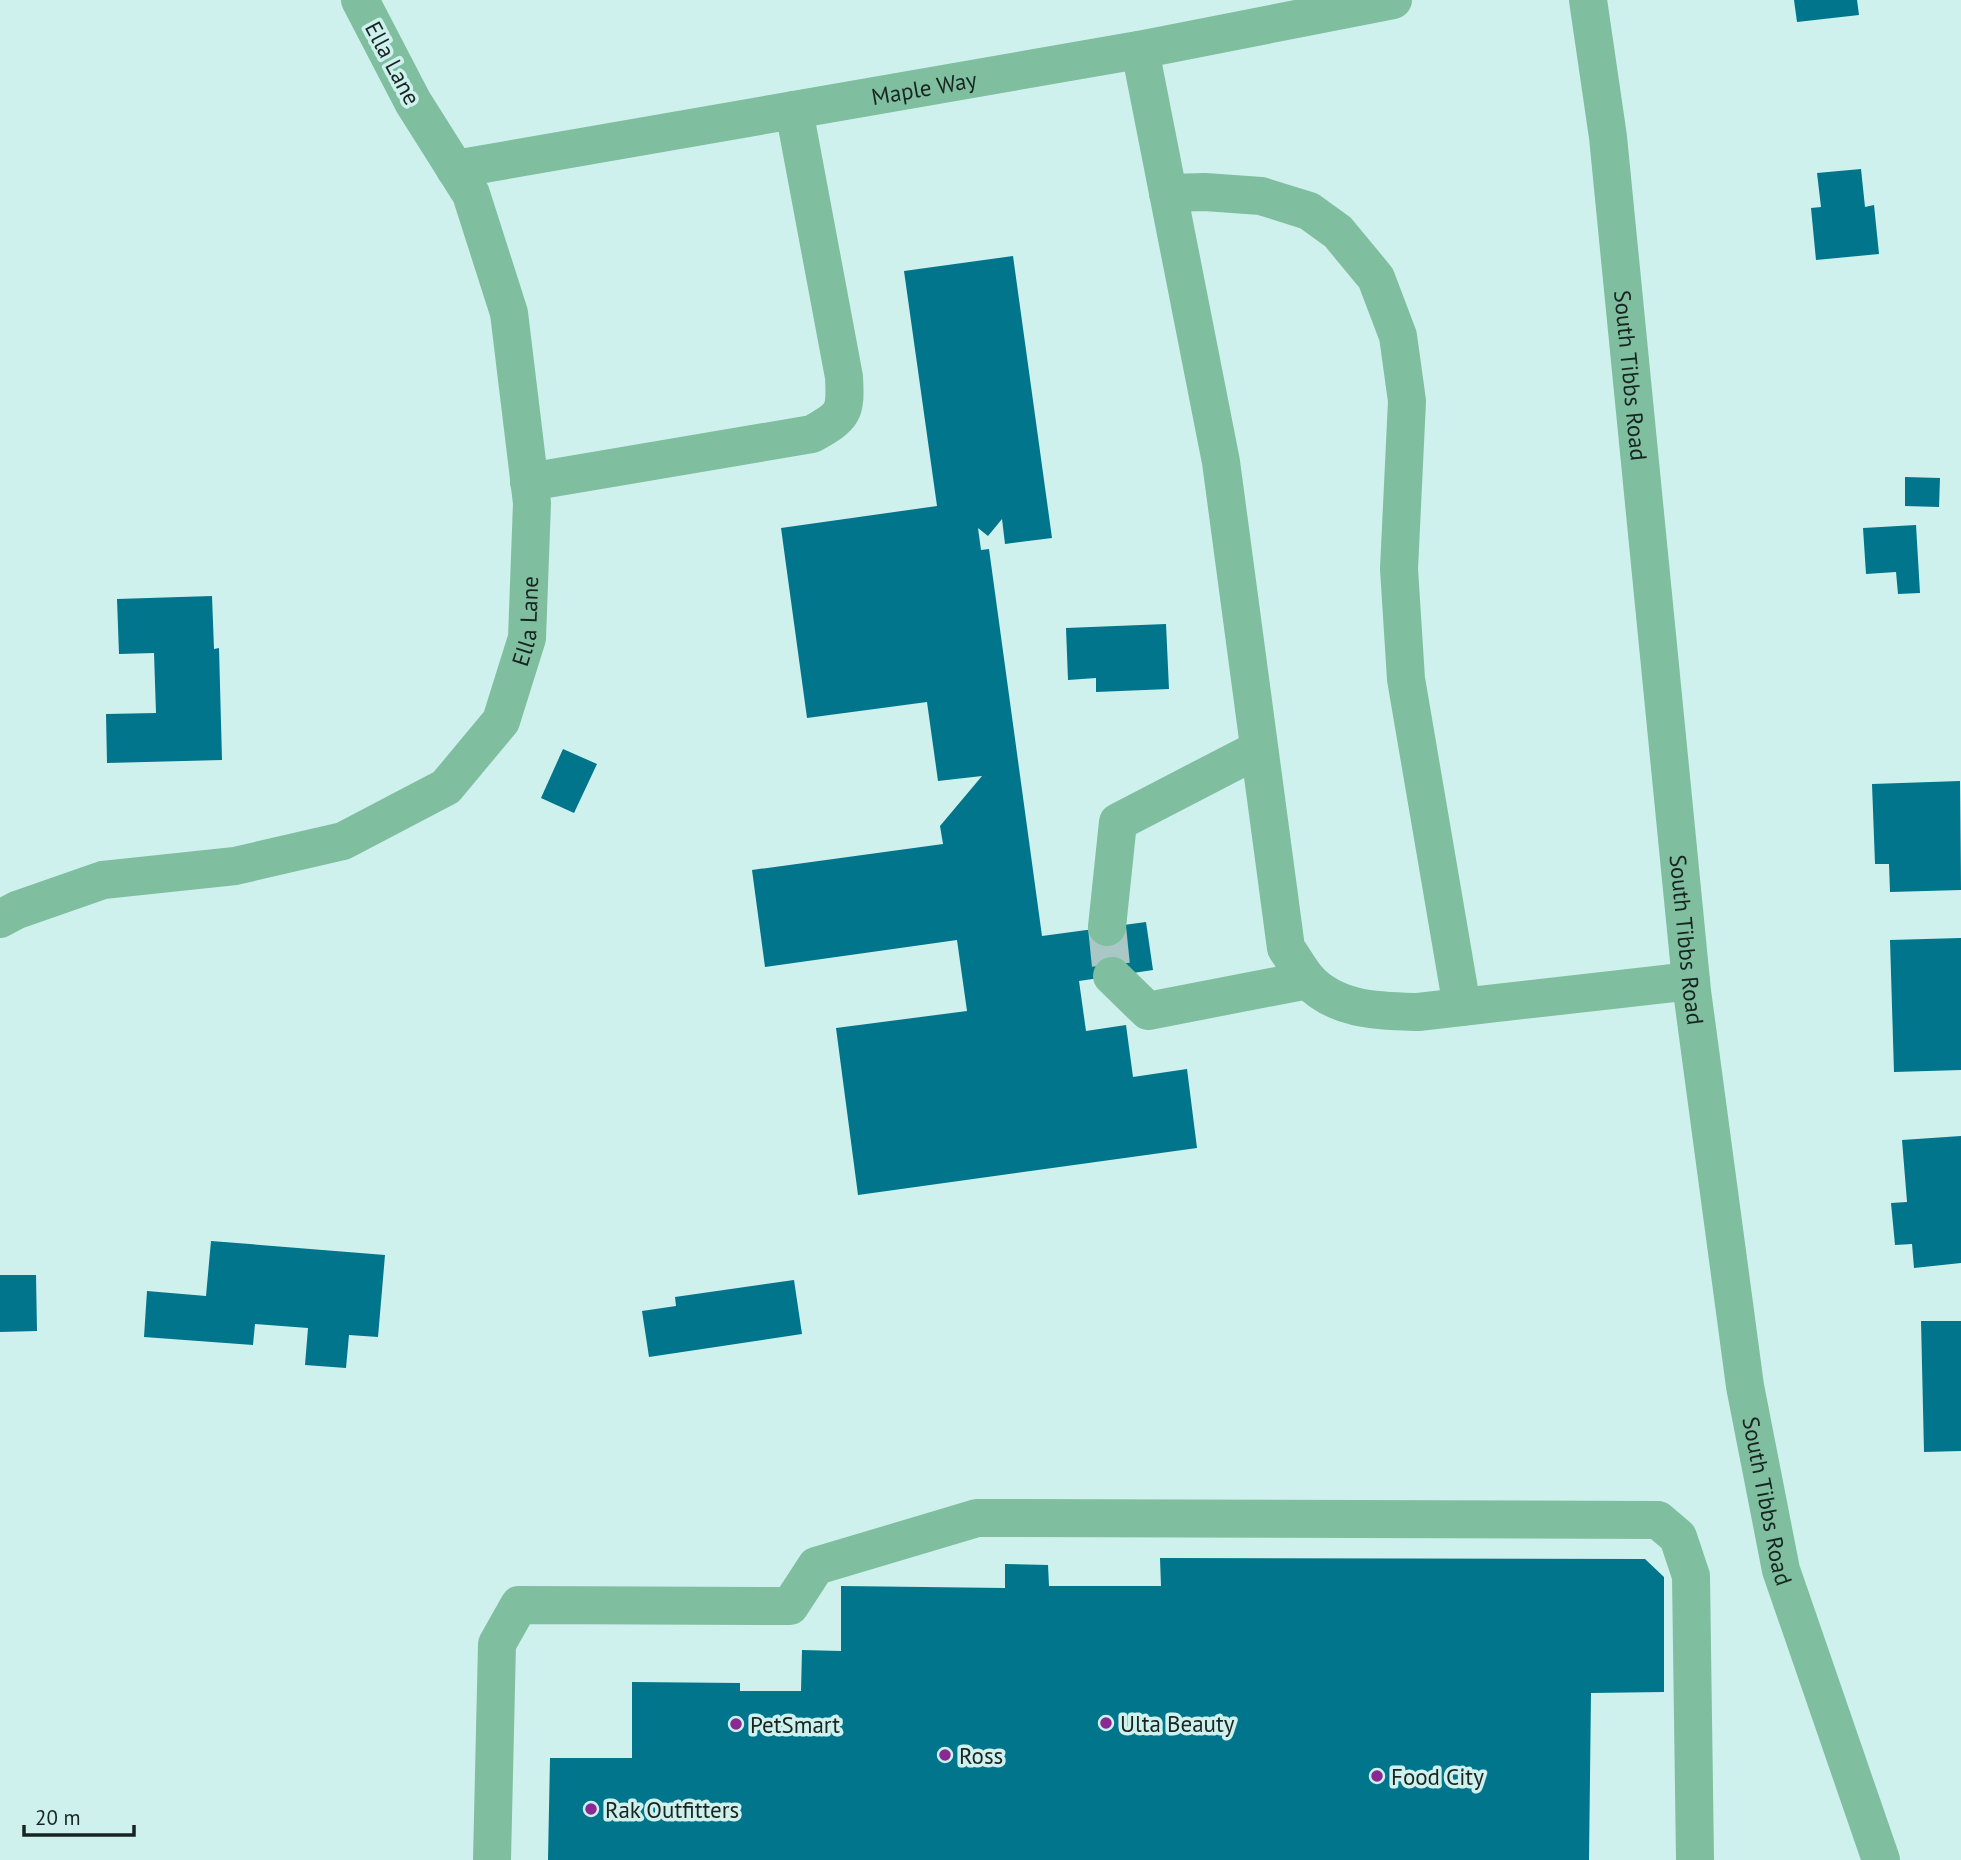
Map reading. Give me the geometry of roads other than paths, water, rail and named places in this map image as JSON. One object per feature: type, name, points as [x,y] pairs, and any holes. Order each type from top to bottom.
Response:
[{"type":"street","name":"Ella Lane","points":[[0,919],[17,910],[103,880],[235,866],[343,841],[446,787],[501,721],[527,638],[532,503],[509,313],[471,194],[414,102],[360,0]]},
{"type":"street","name":"Maple Way","points":[[455,169],[1140,50],[1393,0]]},
{"type":"street","name":"South Tibbs Road","points":[[1588,0],[1608,137],[1690,981],[1745,1386],[1782,1570],[1881,1860]]},
{"type":"street","points":[[1140,50],[1221,462],[1286,948],[1308,980],[1335,1000],[1374,1011],[1418,1012],[1690,981]]},
{"type":"street","points":[[529,482],[812,434],[836,421],[846,404],[844,377],[794,110]]},
{"type":"street","points":[[1168,193],[1205,192],[1261,196],[1309,211],[1338,232],[1377,278],[1398,336],[1407,401],[1399,569],[1406,679],[1462,1007]]},
{"type":"street","points":[[1107,927],[1118,822],[1259,749]]},
{"type":"street","points":[[1112,976],[1148,1011],[1308,980]]},
{"type":"street","points":[[492,1860],[497,1644],[519,1605],[790,1606],[816,1566],[976,1518],[1658,1520],[1678,1537],[1691,1576],[1695,1860]]},
{"type":"tunnel","points":[[1107,927],[1112,976]]},
{"type":"place","name":"Ulta Beauty","points":[[1106,1723]]},
{"type":"place","name":"PetSmart","points":[[736,1724]]},
{"type":"place","name":"Ross","points":[[945,1755]]},
{"type":"place","name":"Food City","points":[[1377,1776]]},
{"type":"place","name":"Rak Outfitters","points":[[591,1809]]}]
